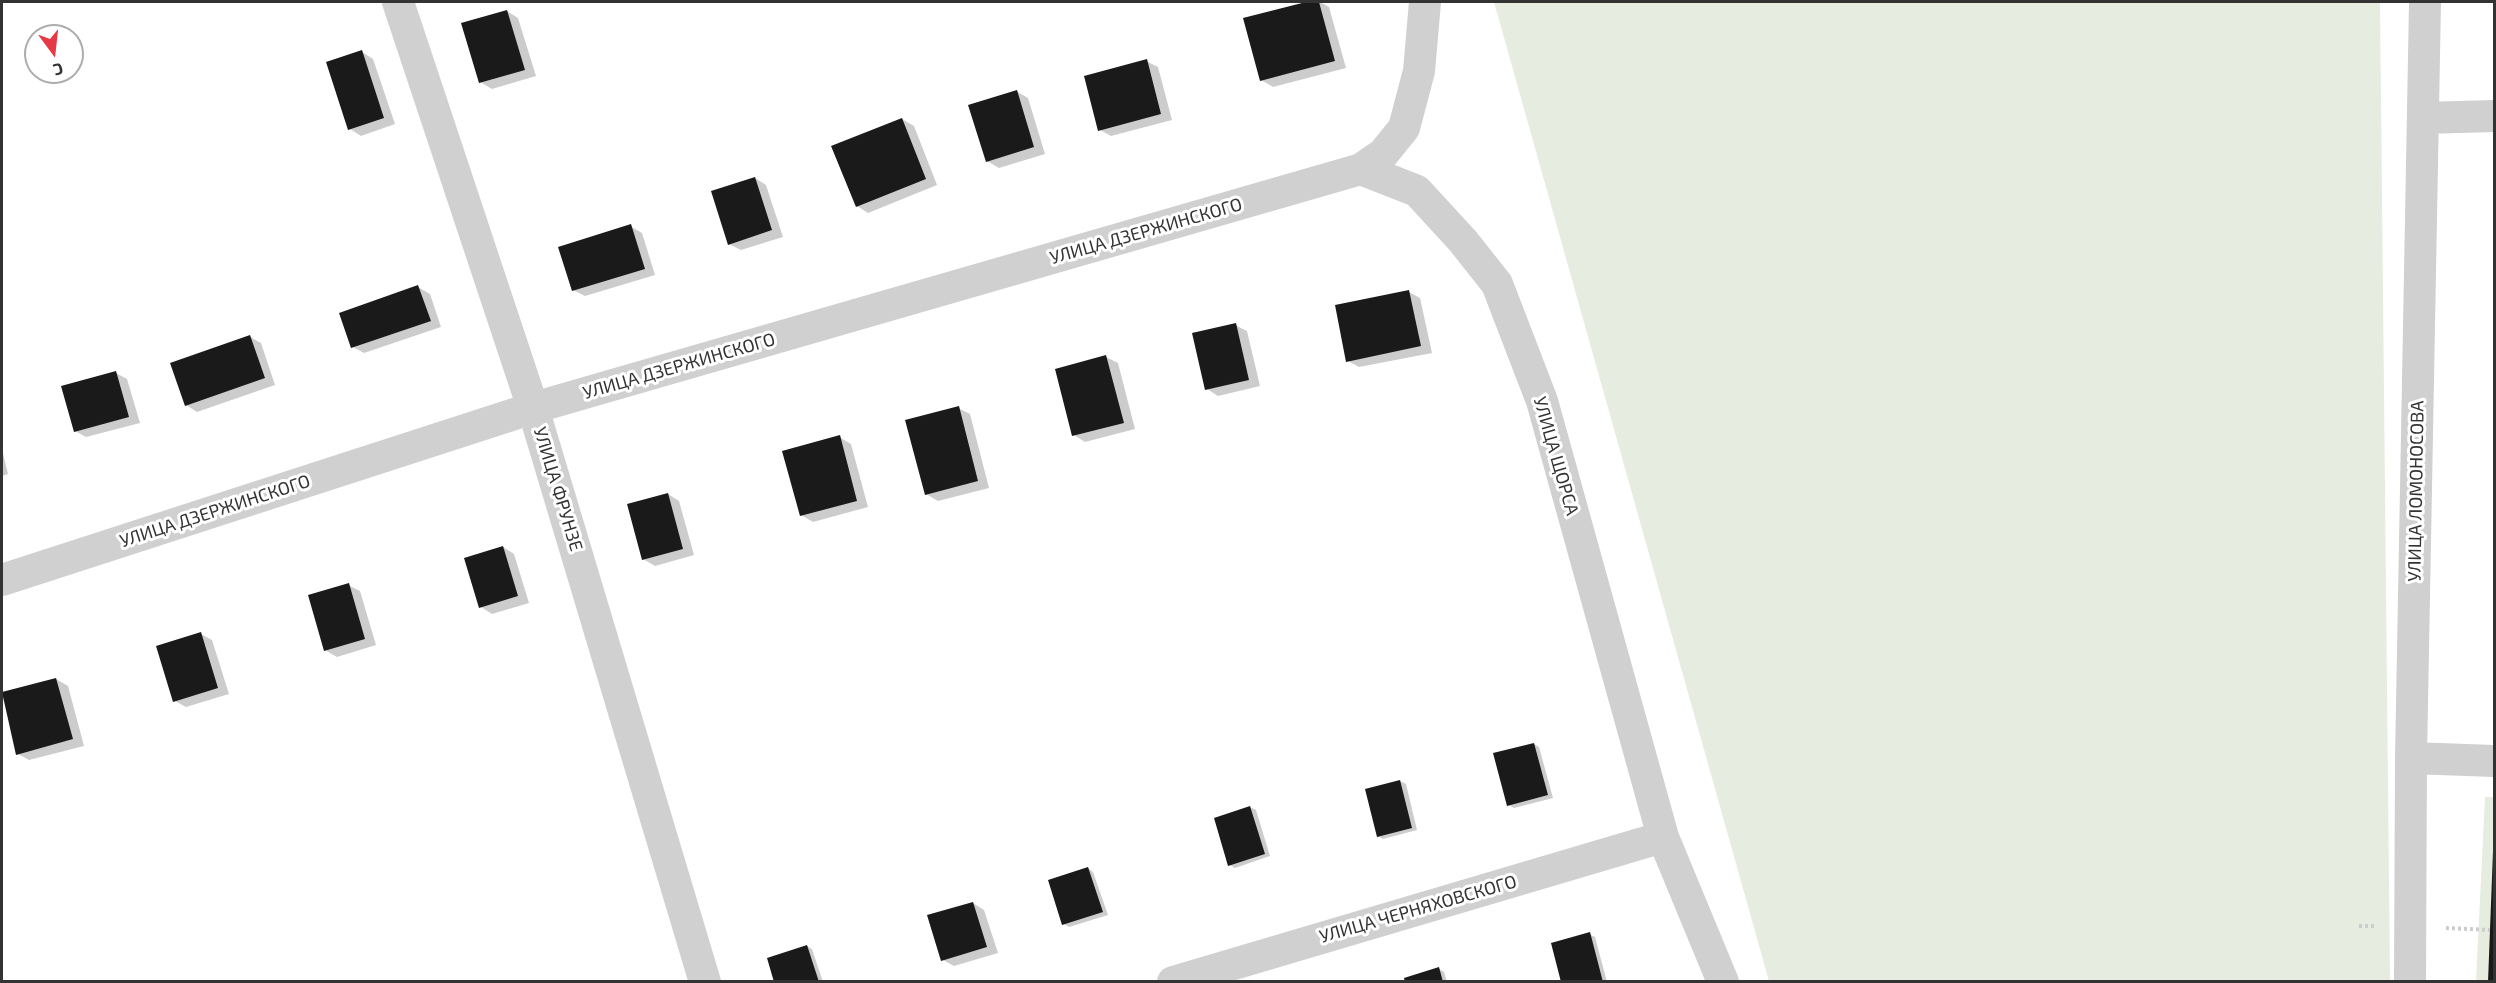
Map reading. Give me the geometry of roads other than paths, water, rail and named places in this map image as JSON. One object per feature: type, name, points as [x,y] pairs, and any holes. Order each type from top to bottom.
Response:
[{"type":"street","name":"УЛИЦА ФРУНЗЕ","points":[[398,2],[533,408],[705,981]]},
{"type":"street","points":[[1361,169],[1383,154],[1404,128],[1419,70],[1425,2]]},
{"type":"street","name":"УЛИЦА ЛОМОНОСОВА","points":[[2410,981],[2411,758],[2425,2]]},
{"type":"street","points":[[2423,118],[2494,116]]},
{"type":"street","name":"УЛИЦА ДЗЕРЖИНСКОГО","points":[[2,580],[533,408],[1361,169]]},
{"type":"street","name":"УЛИЦА ЩОРСА","points":[[1361,169],[1417,191],[1497,284],[1542,401],[1663,837],[1723,981]]},
{"type":"street","points":[[2411,758],[2494,761]]},
{"type":"street","name":"УЛИЦА ЧЕРНЯХОВСКОГО","points":[[1173,981],[1663,837]]}]
